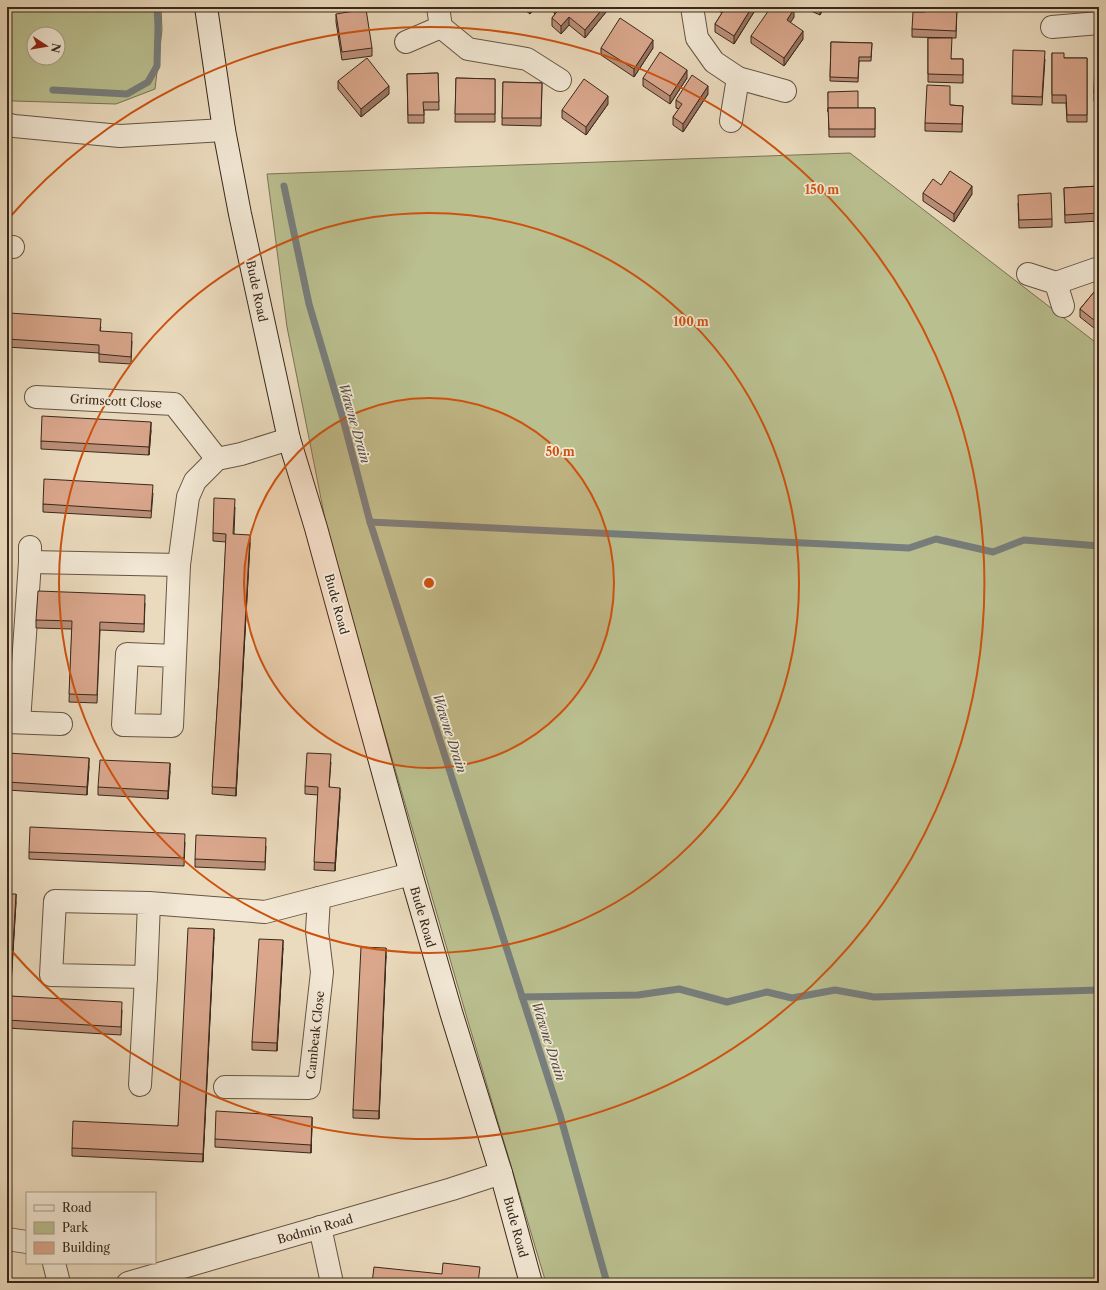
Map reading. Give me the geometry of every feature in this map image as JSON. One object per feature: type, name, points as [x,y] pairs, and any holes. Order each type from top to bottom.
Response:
[{"type":"street","name":"Bude Road","points":[[206,7],[224,130],[240,214],[289,440],[316,528],[411,874],[451,1012],[501,1173],[531,1283]]},
{"type":"street","points":[[692,7],[697,38],[714,62],[738,78],[785,91]]},
{"type":"street","points":[[406,42],[440,17],[468,49],[527,59],[560,80]]},
{"type":"street","points":[[1052,28],[1099,23]]},
{"type":"street","points":[[731,121],[738,78]]},
{"type":"street","points":[[7,124],[14,126],[120,136],[224,130]]},
{"type":"street","points":[[1028,274],[1056,283],[1099,268]]},
{"type":"street","points":[[1056,283],[1062,306]]},
{"type":"street","name":"Grimscott Close","points":[[36,397],[174,404],[217,459]]},
{"type":"street","points":[[175,656],[179,565],[188,497],[195,481],[217,459],[241,454],[289,440]]},
{"type":"street","points":[[61,724],[13,722],[30,555],[179,565]]},
{"type":"street","points":[[146,977],[51,975],[55,901],[149,903],[265,912],[411,874]]},
{"type":"street","name":"Cambeak Close","points":[[225,1087],[309,1088],[322,972],[317,931],[319,898]]},
{"type":"street","points":[[140,1085],[149,903]]},
{"type":"street","name":"Bodmin Road","points":[[128,1283],[320,1228],[501,1173]]},
{"type":"street","points":[[320,1228],[332,1283]]},
{"type":"street","points":[[7,1239],[26,1242]]},
{"type":"street","points":[[54,1264],[59,1283]]},
{"type":"green space","points":[[7,7],[161,7],[162,30],[155,89],[116,104],[7,100]]},
{"type":"green space","points":[[850,153],[1099,345],[1099,1283],[546,1283],[467,1018],[330,544],[287,327],[267,174]]},
{"type":"building","points":[[557,7],[604,7],[585,30],[569,17],[561,26],[552,18],[559,9]]},
{"type":"building","points":[[724,7],[752,7],[734,36],[715,24],[725,8]]},
{"type":"building","points":[[771,7],[791,7],[794,9],[787,20],[803,31],[784,58],[751,36]]},
{"type":"building","points":[[925,7],[957,7],[956,31],[912,29],[913,12],[925,12]]},
{"type":"building","points":[[366,9],[372,48],[342,52],[336,14]]},
{"type":"building","points":[[620,18],[653,40],[634,69],[601,48]]},
{"type":"building","points":[[928,38],[952,38],[951,59],[963,59],[963,75],[928,74]]},
{"type":"building","points":[[831,42],[872,43],[871,57],[859,57],[858,78],[830,77]]},
{"type":"building","points":[[1013,50],[1045,51],[1042,97],[1012,96]]},
{"type":"building","points":[[660,52],[687,70],[670,96],[643,78]]},
{"type":"building","points":[[1052,53],[1064,53],[1064,58],[1087,58],[1087,115],[1067,115],[1066,95],[1052,95]]},
{"type":"building","points":[[1095,57],[1099,57],[1099,93],[1094,93]]},
{"type":"building","points":[[367,58],[389,86],[361,109],[338,81]]},
{"type":"building","points":[[438,73],[439,102],[423,102],[424,115],[408,115],[407,74]]},
{"type":"building","points":[[692,75],[708,86],[683,124],[673,117],[682,104],[676,100]]},
{"type":"building","points":[[456,78],[495,79],[495,114],[455,114]]},
{"type":"building","points":[[584,79],[608,96],[586,127],[562,110]]},
{"type":"building","points":[[503,82],[542,83],[541,118],[502,118]]},
{"type":"building","points":[[927,85],[950,86],[950,105],[963,106],[962,124],[925,123]]},
{"type":"building","points":[[858,91],[858,108],[828,108],[828,92]]},
{"type":"building","points":[[828,108],[875,108],[875,129],[829,129]]},
{"type":"building","points":[[950,171],[972,186],[954,214],[923,193],[933,179],[941,185]]},
{"type":"building","points":[[1099,186],[1099,213],[1065,215],[1064,188]]},
{"type":"building","points":[[1051,193],[1052,219],[1019,220],[1018,195]]},
{"type":"building","points":[[7,264],[11,264],[10,286],[7,286]]},
{"type":"building","points":[[1099,286],[1099,324],[1080,309]]},
{"type":"building","points":[[9,313],[101,319],[100,331],[132,333],[131,357],[99,354],[99,345],[7,339]]},
{"type":"building","points":[[42,416],[151,422],[149,447],[41,441]]},
{"type":"building","points":[[44,479],[153,485],[151,511],[43,504]]},
{"type":"building","points":[[214,498],[235,499],[233,534],[250,535],[236,788],[212,787],[226,534],[213,533]]},
{"type":"building","points":[[38,591],[145,595],[144,624],[100,622],[97,695],[69,694],[72,621],[36,620]]},
{"type":"building","points":[[7,753],[89,758],[87,787],[7,782]]},
{"type":"building","points":[[307,753],[331,754],[329,787],[340,788],[335,863],[314,862],[318,787],[305,786]]},
{"type":"building","points":[[100,760],[170,763],[168,791],[98,787]]},
{"type":"building","points":[[30,827],[185,834],[184,858],[29,852]]},
{"type":"building","points":[[196,835],[266,838],[265,862],[195,859]]},
{"type":"building","points":[[7,894],[16,894],[10,996],[122,1002],[121,1027],[7,1020]]},
{"type":"building","points":[[188,928],[214,929],[203,1154],[72,1148],[73,1121],[178,1126]]},
{"type":"building","points":[[259,939],[283,940],[277,1043],[252,1042]]},
{"type":"building","points":[[361,947],[386,948],[379,1111],[353,1110]]},
{"type":"building","points":[[216,1111],[312,1117],[311,1145],[215,1139]]},
{"type":"building","points":[[443,1263],[480,1267],[478,1283],[372,1283],[374,1267],[442,1274]]},
{"type":"waterway","name":"Wawne Drain","points":[[53,90],[127,94],[148,82],[157,66],[157,7]]},
{"type":"waterway","name":"Wawne Drain","points":[[284,186],[309,304],[343,419],[370,522],[560,1115],[607,1283]]},
{"type":"waterway","points":[[370,522],[909,548],[936,539],[993,552],[1024,540],[1099,546]]},
{"type":"waterway","points":[[522,997],[638,995],[679,989],[727,1002],[767,992],[792,998],[835,990],[874,997],[1099,990]]}]
